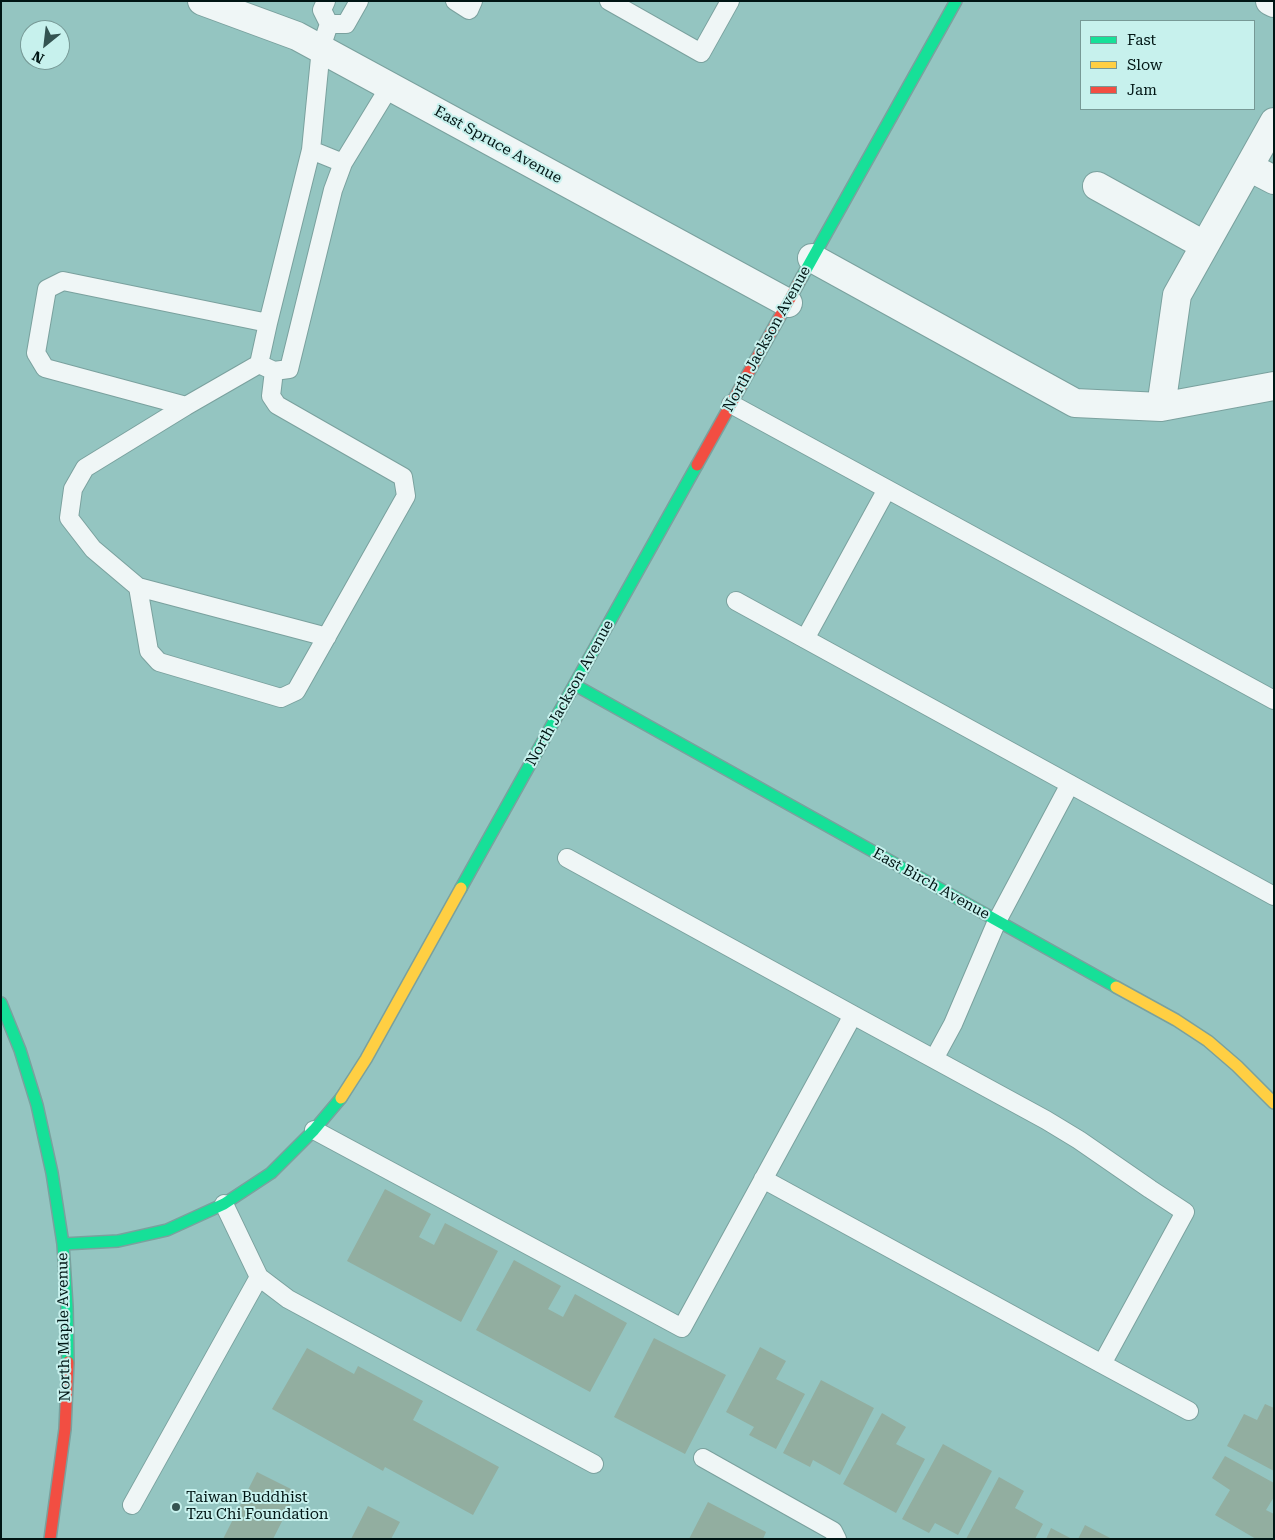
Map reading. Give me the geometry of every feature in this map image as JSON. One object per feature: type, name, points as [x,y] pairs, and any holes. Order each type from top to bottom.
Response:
[{"type":"street","name":"East Spruce Avenue","points":[[202,1],[297,36],[325,36],[390,86],[788,303]]},
{"type":"street","name":"North Jackson Avenue","points":[[63,1244],[118,1241],[167,1230],[224,1204],[271,1173],[314,1130],[339,1101],[366,1059],[956,1]]},
{"type":"street","points":[[1270,1],[1274,4]]},
{"type":"street","points":[[1161,407],[1177,295],[1274,122]]},
{"type":"street","points":[[1249,167],[1274,180]]},
{"type":"street","points":[[1096,186],[1204,245]]},
{"type":"street","points":[[812,258],[1075,403],[1161,407],[1274,386]]},
{"type":"street","name":"East Birch Avenue","points":[[575,685],[1176,1020],[1208,1041],[1237,1066],[1274,1103]]},
{"type":"street","name":"North Maple Avenue","points":[[1,1003],[20,1050],[37,1105],[52,1173],[63,1244],[68,1362],[65,1429],[50,1539]]},
{"type":"lane","points":[[138,587],[149,651],[159,662],[281,698],[296,692],[406,496],[403,477],[277,405],[271,396],[267,368],[268,323],[311,150],[325,36],[322,10],[326,1]]},
{"type":"lane","points":[[325,36],[346,24],[359,1]]},
{"type":"lane","points":[[455,1],[469,10],[473,1]]},
{"type":"lane","points":[[609,1],[701,53],[730,1]]},
{"type":"lane","points":[[327,637],[138,587],[93,549],[69,518],[73,489],[84,468],[186,406],[267,368],[289,369],[333,190],[343,163],[390,86]]},
{"type":"lane","points":[[311,150],[343,163]]},
{"type":"lane","points":[[186,406],[45,368],[36,352],[47,289],[62,281],[268,323]]},
{"type":"lane","points":[[731,404],[1274,700]]},
{"type":"lane","points":[[806,639],[887,489]]},
{"type":"lane","points":[[736,601],[1274,896]]},
{"type":"lane","points":[[934,1058],[953,1024],[998,921],[1070,784]]},
{"type":"lane","points":[[567,858],[1062,1130],[1186,1212],[1102,1364]]},
{"type":"lane","points":[[314,1130],[682,1328],[853,1015]]},
{"type":"lane","points":[[763,1179],[1189,1412]]},
{"type":"lane","points":[[224,1204],[259,1277],[288,1299],[594,1464]]},
{"type":"lane","points":[[132,1505],[259,1277]]},
{"type":"lane","points":[[703,1458],[833,1530],[837,1539]]},
{"type":"building","points":[[385,1189],[431,1214],[419,1237],[434,1245],[445,1223],[498,1251],[461,1322],[347,1261]]},
{"type":"building","points":[[514,1260],[561,1286],[548,1309],[563,1317],[575,1294],[627,1323],[590,1392],[476,1330]]},
{"type":"building","points":[[654,1338],[726,1375],[685,1454],[614,1417]]},
{"type":"building","points":[[760,1347],[786,1361],[776,1379],[805,1394],[776,1449],[749,1435],[754,1427],[726,1412]]},
{"type":"building","points":[[307,1348],[354,1374],[358,1366],[423,1401],[413,1420],[499,1467],[473,1515],[385,1467],[383,1471],[272,1409]]},
{"type":"building","points":[[821,1380],[874,1408],[840,1475],[813,1460],[810,1467],[783,1453]]},
{"type":"building","points":[[1265,1404],[1274,1408],[1274,1471],[1227,1446],[1244,1414],[1257,1420]]},
{"type":"building","points":[[882,1413],[906,1427],[896,1444],[925,1459],[896,1513],[843,1484]]},
{"type":"building","points":[[943,1444],[992,1471],[958,1535],[935,1523],[929,1533],[902,1519]]},
{"type":"building","points":[[1225,1456],[1274,1483],[1274,1497],[1266,1510],[1274,1514],[1274,1539],[1256,1539],[1215,1515],[1230,1490],[1212,1478]]},
{"type":"building","points":[[257,1472],[297,1492],[273,1539],[223,1539]]},
{"type":"building","points":[[999,1477],[1024,1491],[1015,1508],[1043,1524],[1035,1539],[966,1539]]},
{"type":"building","points":[[708,1502],[766,1532],[763,1539],[689,1539]]},
{"type":"building","points":[[368,1506],[400,1522],[391,1539],[351,1539]]},
{"type":"building","points":[[1085,1525],[1112,1539],[1078,1539]]},
{"type":"building","points":[[1051,1528],[1072,1539],[1046,1539]]},
{"type":"traffic: fast","points":[[802,277],[956,1]]},
{"type":"traffic: fast","points":[[461,888],[697,465]]},
{"type":"traffic: fast","points":[[575,685],[1116,987]]},
{"type":"traffic: fast","points":[[1,1003],[20,1050],[37,1105],[52,1173],[63,1244],[68,1362]]},
{"type":"traffic: fast","points":[[63,1244],[118,1241],[167,1230],[224,1204],[271,1173],[314,1130],[341,1098]]},
{"type":"traffic: slow","points":[[341,1098],[366,1059],[461,888]]},
{"type":"traffic: slow","points":[[1116,987],[1176,1020],[1208,1041],[1237,1066],[1274,1103]]},
{"type":"traffic: jam","points":[[697,465],[802,277]]},
{"type":"traffic: jam","points":[[50,1539],[65,1429],[68,1362]]},
{"type":"place","name":"Taiwan Buddhist Tzu Chi Foundation","points":[[176,1507]]}]
